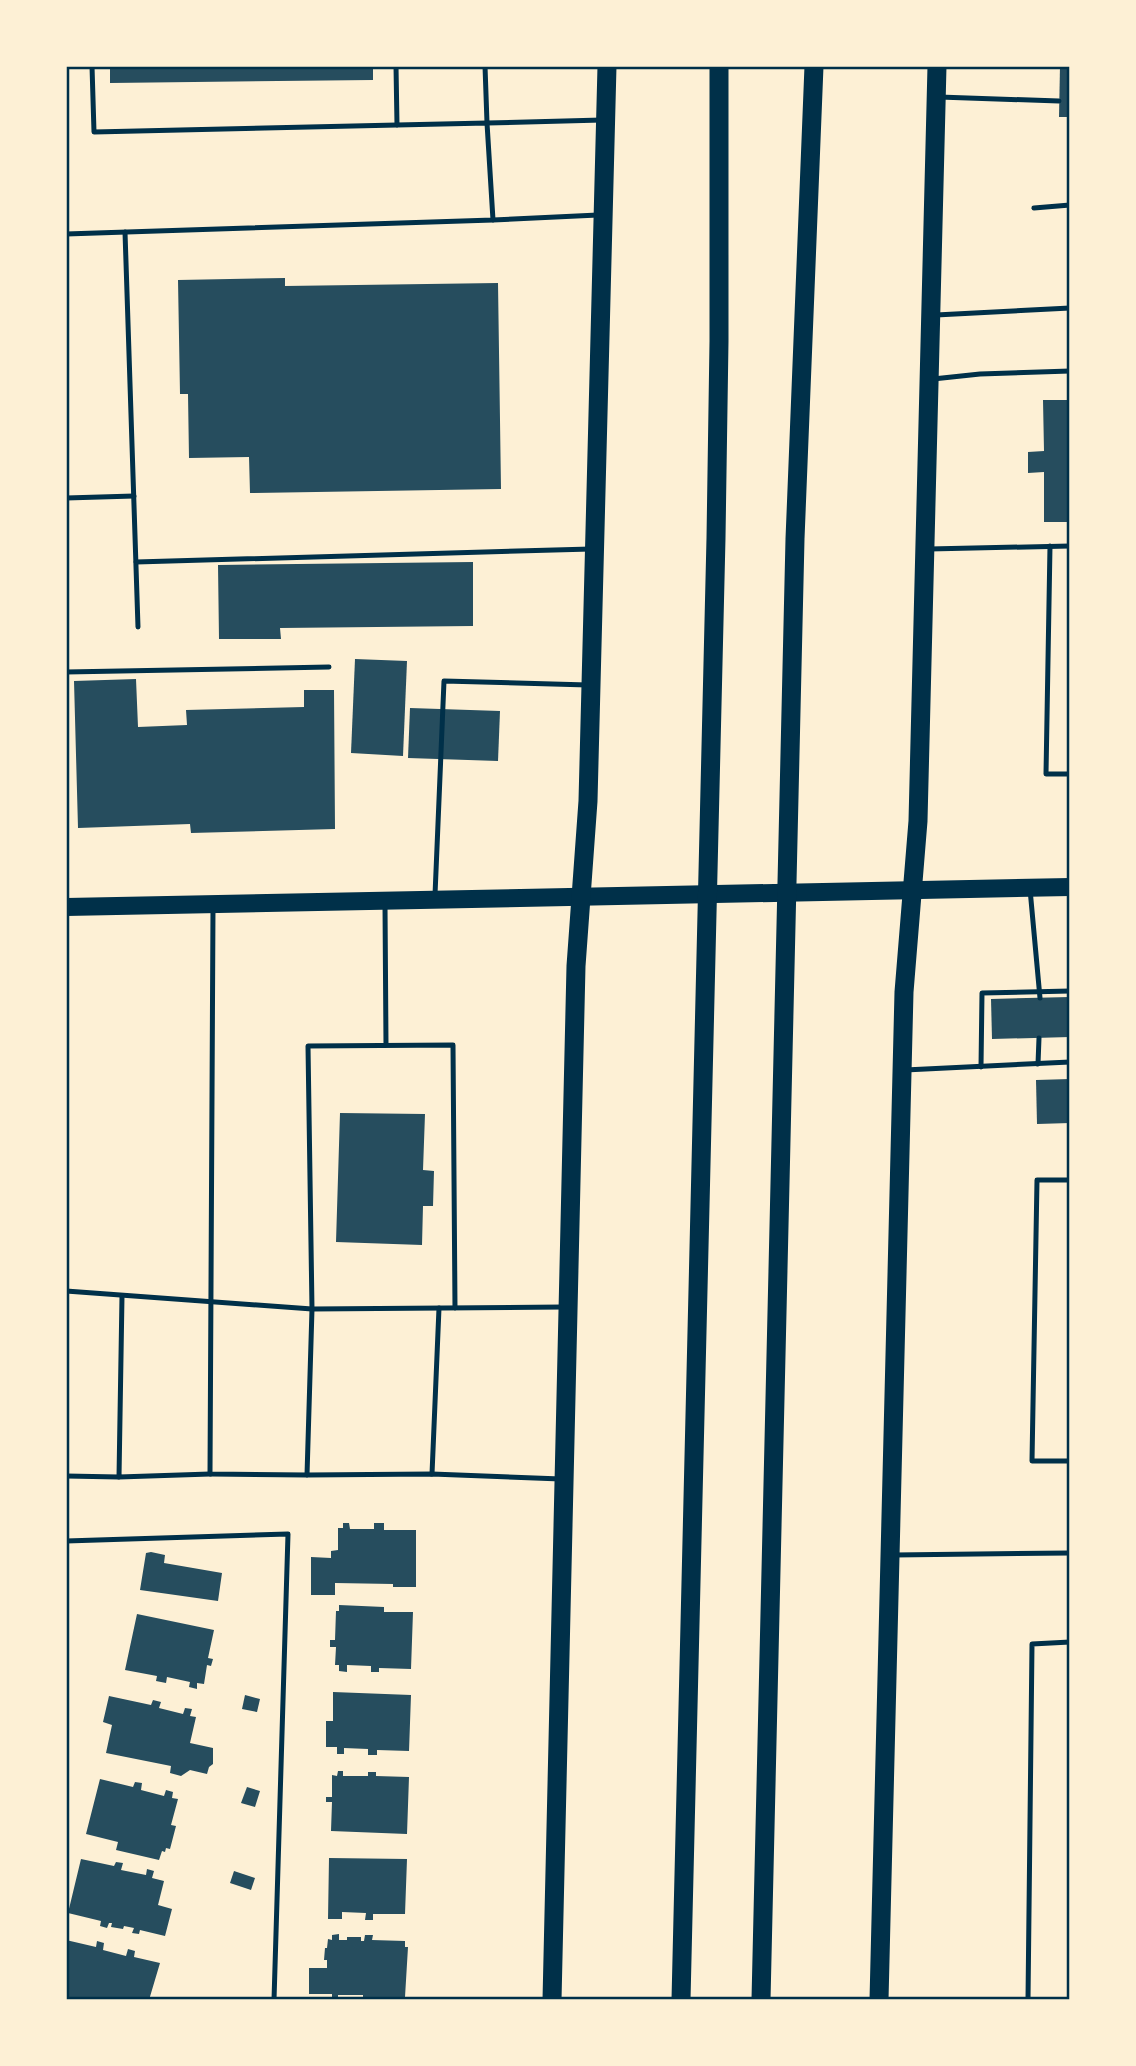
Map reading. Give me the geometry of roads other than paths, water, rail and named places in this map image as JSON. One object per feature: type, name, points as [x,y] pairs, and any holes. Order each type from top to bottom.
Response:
[{"type":"highway","points":[[552,2000],[576,966],[588,801],[607,66]]},
{"type":"highway","points":[[681,2000],[716,538],[719,66]]},
{"type":"highway","points":[[761,2000],[795,539],[814,66]]},
{"type":"highway","points":[[879,2000],[901,1070],[904,992],[918,821],[937,66]]},
{"type":"main road","points":[[66,907],[1069,887]]},
{"type":"lane","points":[[93,66],[94,132],[606,120]]},
{"type":"lane","points":[[396,66],[397,125]]},
{"type":"lane","points":[[485,66],[493,220]]},
{"type":"lane","points":[[936,97],[1059,101]]},
{"type":"lane","points":[[1034,208],[1069,205]]},
{"type":"lane","points":[[66,234],[604,215]]},
{"type":"lane","points":[[125,232],[138,627]]},
{"type":"lane","points":[[930,315],[1069,308]]},
{"type":"lane","points":[[929,379],[1069,371]]},
{"type":"lane","points":[[66,498],[134,496]]},
{"type":"lane","points":[[1050,546],[1046,775],[1069,774]]},
{"type":"lane","points":[[925,549],[1069,546]]},
{"type":"lane","points":[[136,562],[595,548]]},
{"type":"lane","points":[[66,672],[329,667]]},
{"type":"lane","points":[[434,900],[444,681],[591,685]]},
{"type":"lane","points":[[1030,887],[1040,995]]},
{"type":"lane","points":[[385,902],[386,1045]]},
{"type":"lane","points":[[210,1474],[213,904]]},
{"type":"lane","points":[[981,1067],[982,993],[1040,995],[1069,991]]},
{"type":"lane","points":[[1038,1064],[1039,1038]]},
{"type":"lane","points":[[307,1475],[312,1309],[308,1046],[453,1045],[455,1308]]},
{"type":"lane","points":[[901,1070],[1069,1062]]},
{"type":"lane","points":[[1069,1180],[1037,1180],[1032,1461],[1069,1461]]},
{"type":"lane","points":[[66,1291],[312,1309],[568,1307]]},
{"type":"lane","points":[[119,1477],[122,1296]]},
{"type":"lane","points":[[432,1474],[439,1308]]},
{"type":"lane","points":[[66,1476],[432,1474],[564,1479]]},
{"type":"lane","points":[[66,1541],[288,1535],[274,2000]]},
{"type":"lane","points":[[890,1555],[1069,1553]]},
{"type":"lane","points":[[1028,2000],[1032,1644],[1069,1642]]}]
